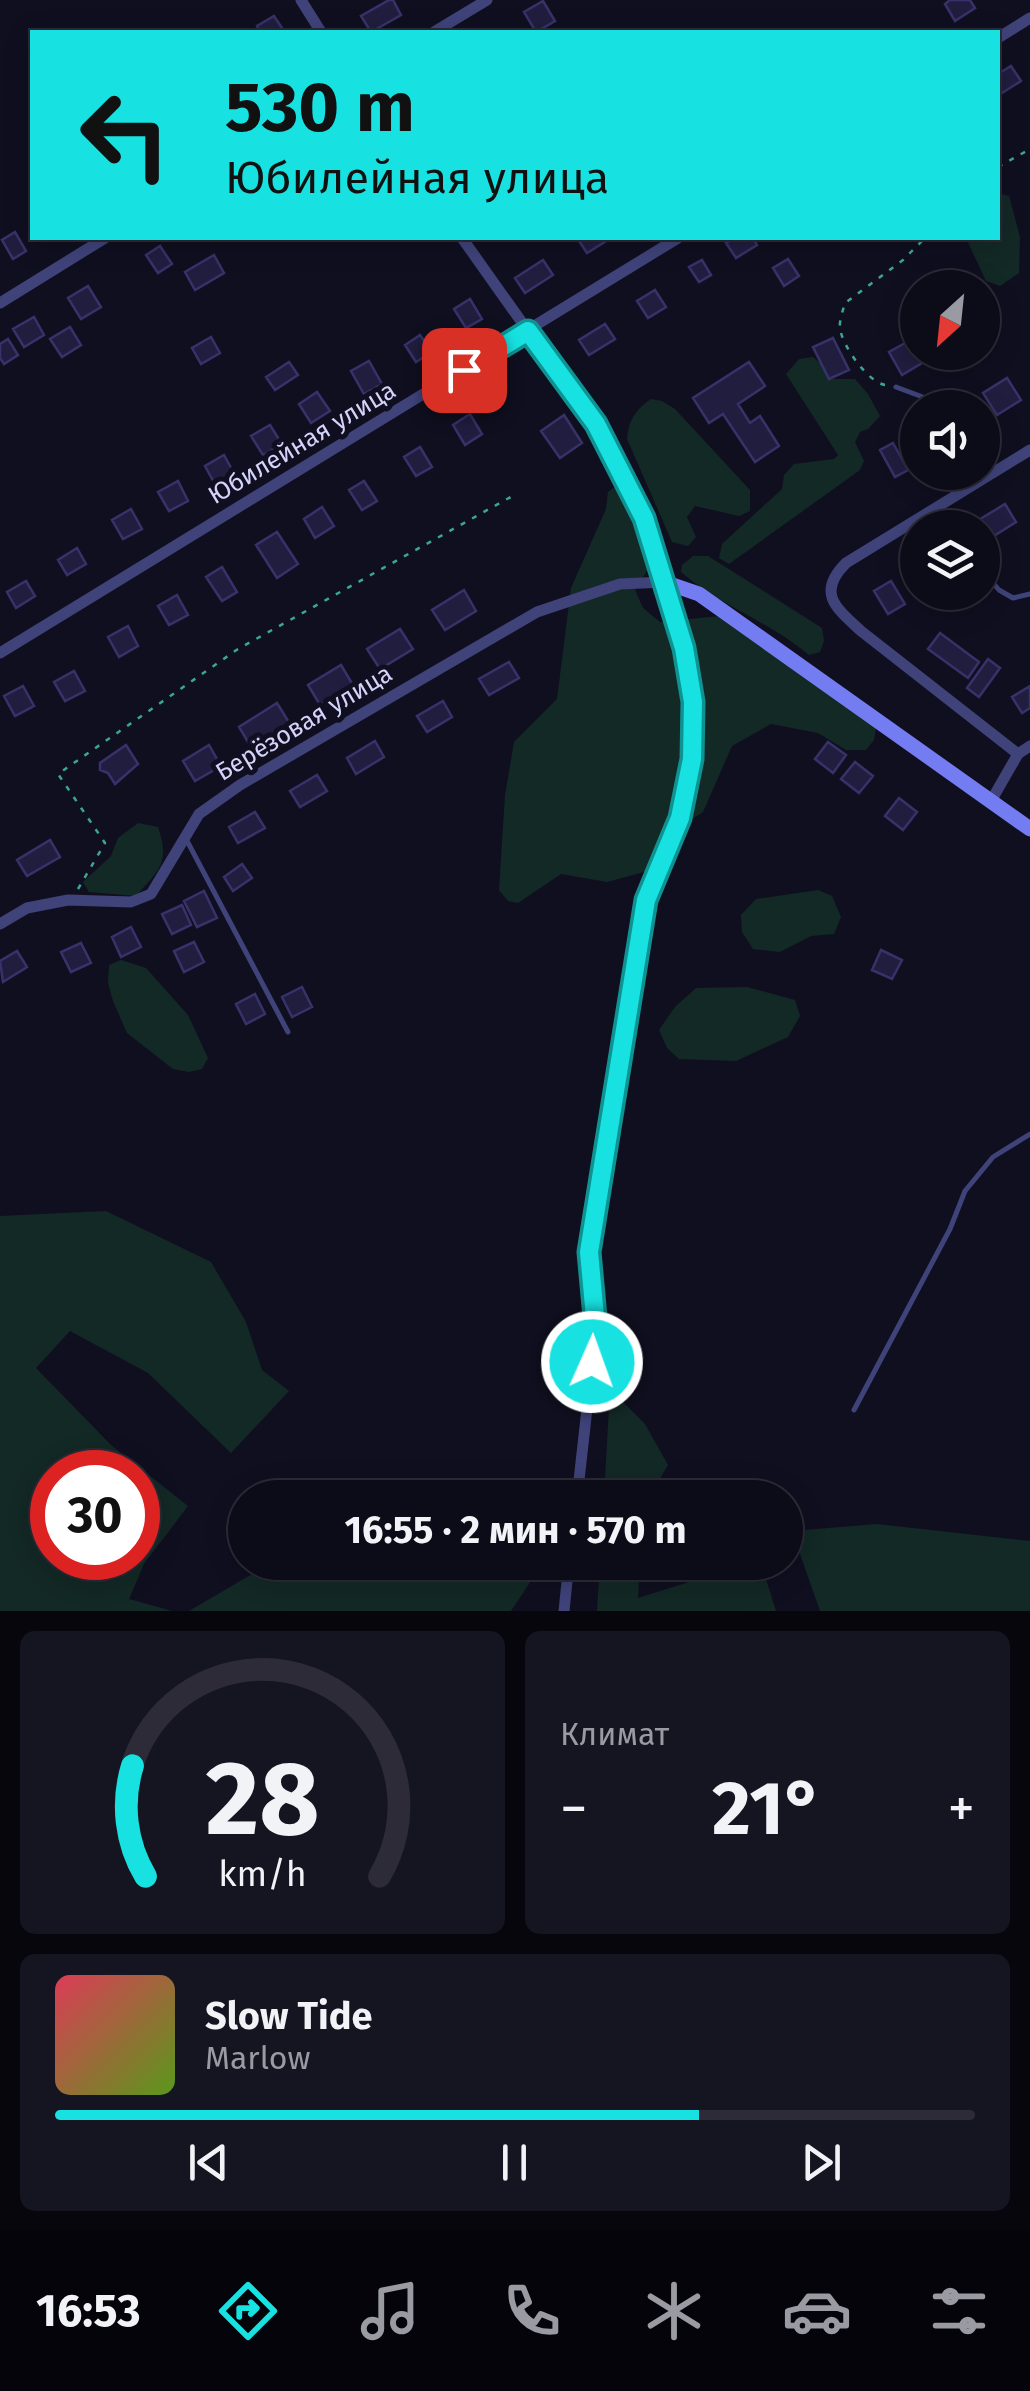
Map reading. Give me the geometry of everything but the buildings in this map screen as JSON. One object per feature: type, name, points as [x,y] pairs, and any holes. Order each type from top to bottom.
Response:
[{"type":"street","points":[[301,0],[320,30]]},
{"type":"street","points":[[437,30],[486,0]]},
{"type":"street","points":[[1000,37],[1030,18]]},
{"type":"street","points":[[0,303],[102,240]]},
{"type":"street","points":[[463,240],[596,424],[628,481],[644,518],[684,648],[693,702],[692,759],[680,818],[646,900],[589,1252],[596,1328],[579,1480]]},
{"type":"street","name":"Юбилейная улица","points":[[0,654],[675,240]]},
{"type":"street","points":[[1000,468],[1030,450]]},
{"type":"street","points":[[932,510],[964,490]]},
{"type":"street","points":[[900,530],[846,563],[833,576],[830,592],[837,609],[1018,754]]},
{"type":"street","points":[[664,582],[699,594],[1030,830]]},
{"type":"street","name":"Берёзовая улица","points":[[0,924],[27,908],[72,900],[131,902],[151,894],[198,814],[240,785],[537,612],[620,584],[664,582]]},
{"type":"street","points":[[991,801],[1018,754],[1030,746]]},
{"type":"street","points":[[564,1611],[568,1580]]},
{"type":"lane","points":[[896,387],[904,390]]},
{"type":"lane","points":[[1000,591],[1013,598],[1030,594]]},
{"type":"lane","points":[[184,835],[288,1032]]},
{"type":"lane","points":[[854,1410],[950,1229],[965,1191],[994,1158],[1030,1134]]},
{"type":"path","points":[[1000,167],[1030,148]]},
{"type":"path","points":[[896,387],[875,383],[853,358],[840,328],[844,303],[904,260],[923,240]]},
{"type":"path","points":[[72,900],[105,843],[58,774],[238,648],[516,494]]},
{"type":"green space","points":[[1000,194],[1009,196],[1020,237],[1019,273],[1000,286],[1000,270],[981,270],[967,240],[1000,240]]},
{"type":"green space","points":[[813,357],[829,379],[855,379],[880,416],[860,432],[855,442],[864,461],[860,470],[729,564],[719,558],[722,544],[782,489],[784,475],[794,464],[834,459],[838,455],[786,374],[799,359]]},
{"type":"green space","points":[[651,399],[675,409],[750,490],[750,511],[739,516],[695,506],[687,517],[696,537],[688,546],[672,542],[627,439],[634,416]]},
{"type":"green space","points":[[616,486],[626,489],[654,560],[635,590],[643,608],[660,622],[720,616],[876,727],[874,740],[866,750],[846,750],[818,733],[771,724],[732,746],[703,812],[689,821],[644,872],[607,882],[561,874],[518,903],[508,901],[499,890],[505,795],[514,742],[557,699],[571,588],[606,509],[608,492]]},
{"type":"green space","points":[[693,556],[708,556],[822,628],[824,641],[820,652],[809,655],[696,584],[681,572],[682,565]]},
{"type":"green space","points":[[138,823],[158,827],[163,858],[157,872],[136,896],[89,892],[83,882],[111,856],[118,838]]},
{"type":"green space","points":[[818,890],[832,896],[841,917],[834,934],[811,936],[780,952],[753,949],[742,932],[741,915],[756,899]]},
{"type":"green space","points":[[121,960],[146,968],[188,1015],[208,1058],[202,1069],[173,1069],[127,1033],[108,983],[109,965]]},
{"type":"green space","points":[[747,987],[795,1000],[800,1016],[788,1037],[736,1061],[679,1059],[667,1048],[659,1030],[675,1007],[696,988]]},
{"type":"green space","points":[[106,1211],[211,1262],[246,1322],[262,1370],[289,1391],[231,1453],[148,1373],[70,1331],[36,1368],[117,1450],[30,1450],[30,1580],[137,1580],[129,1599],[172,1611],[0,1611],[0,1216]]},
{"type":"green space","points":[[610,1389],[645,1424],[668,1465],[659,1480],[605,1480]]},
{"type":"green space","points":[[160,1484],[188,1506],[160,1543]]},
{"type":"green space","points":[[877,1524],[1030,1541],[1030,1611],[820,1611],[803,1562],[803,1530]]},
{"type":"green space","points":[[242,1580],[532,1580],[511,1611],[189,1611]]},
{"type":"green space","points":[[599,1580],[639,1580],[638,1598],[695,1580],[766,1580],[776,1611],[597,1611]]},
{"type":"route","points":[[464,370],[528,331],[596,424],[644,518],[684,648],[693,702],[692,759],[680,818],[646,900],[589,1252],[596,1328],[592,1362]]}]
